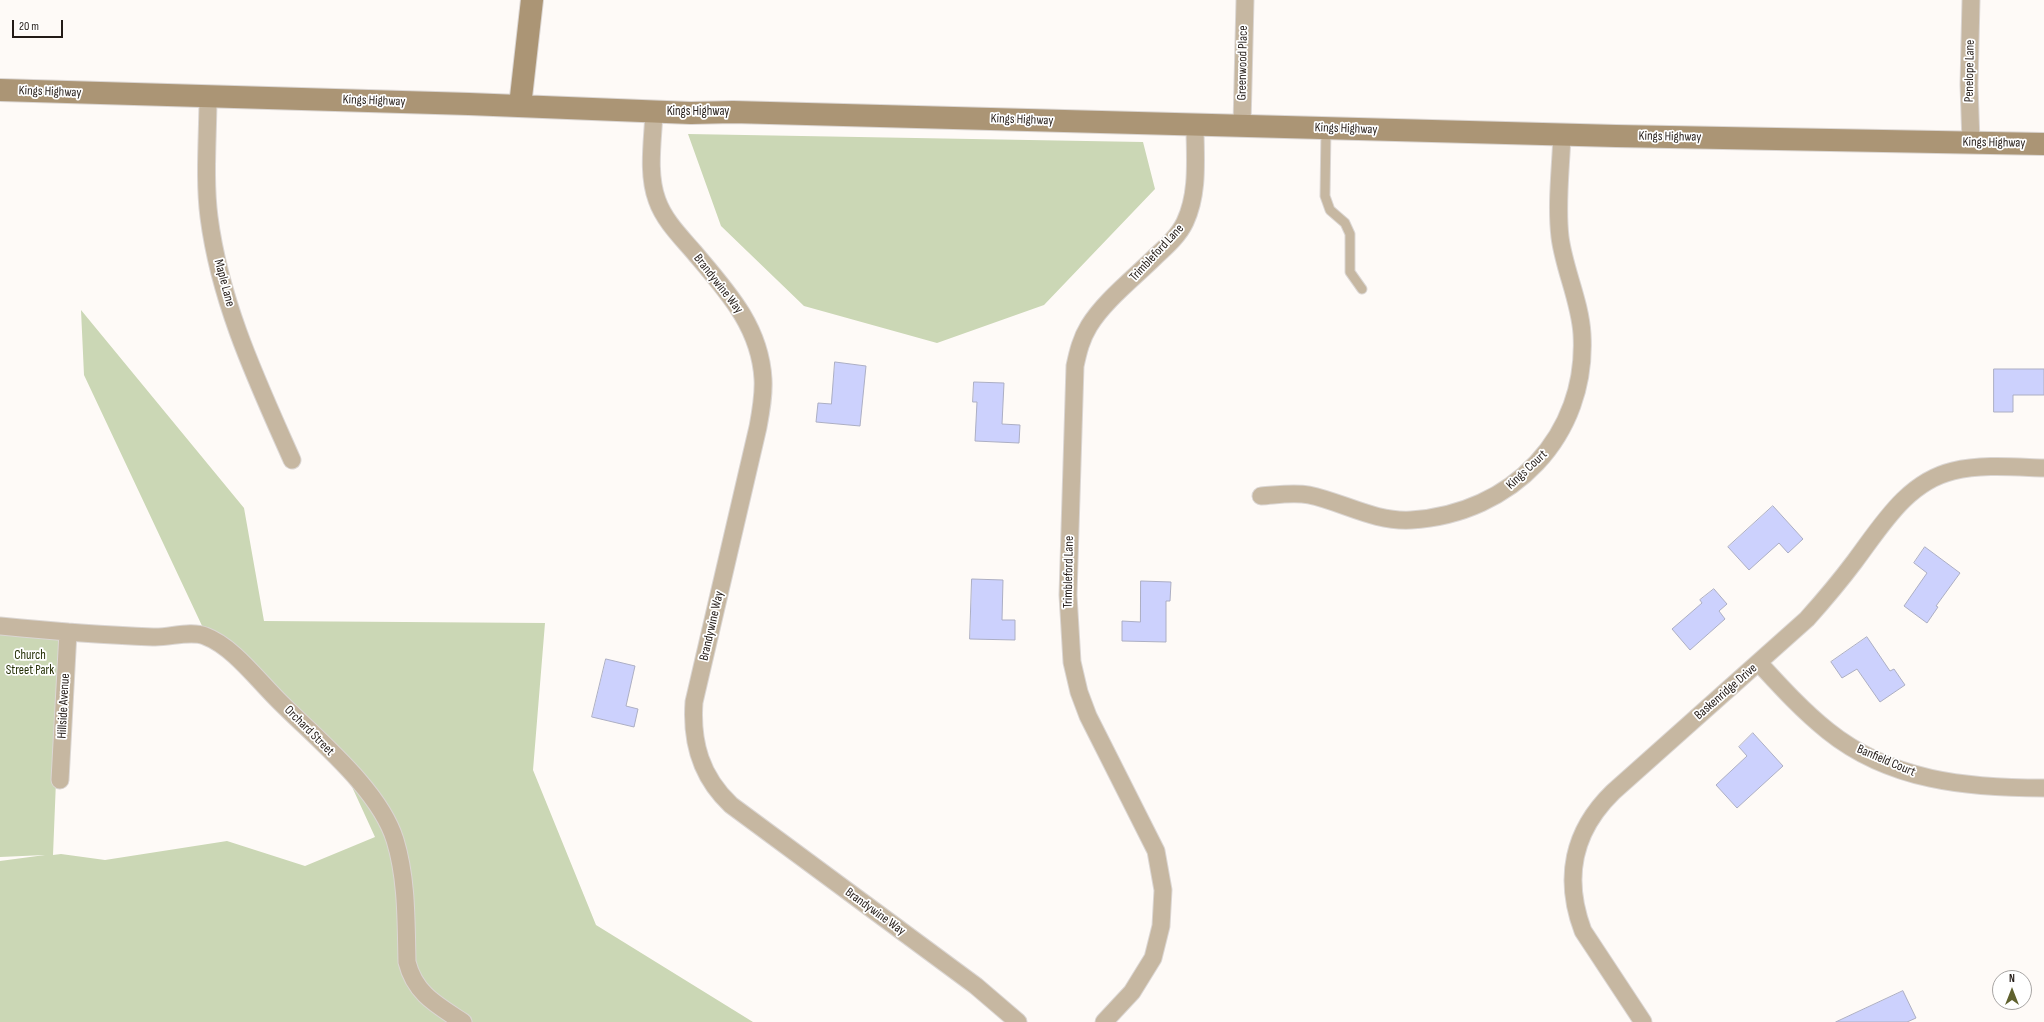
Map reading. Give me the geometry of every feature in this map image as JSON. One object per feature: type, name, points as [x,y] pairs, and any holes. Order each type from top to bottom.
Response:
[{"type":"street","points":[[520,106],[532,0]]},
{"type":"street","name":"Greenwood Place","points":[[1242,125],[1245,0]]},
{"type":"street","name":"Penelope Lane","points":[[1971,0],[1969,85],[1971,142]]},
{"type":"street","name":"Kings Highway","points":[[0,90],[520,106],[654,112],[765,113],[1195,126],[1242,125],[1562,134],[2044,144]]},
{"type":"street","name":"Maple Lane","points":[[208,96],[209,215],[214,248],[243,347],[292,460]]},
{"type":"street","name":"Brandywine Way","points":[[654,112],[652,164],[654,185],[659,204],[673,228],[741,310],[757,348],[763,380],[763,399],[758,427],[694,702],[693,730],[704,769],[716,790],[731,806],[976,986],[1018,1022]]},
{"type":"street","name":"Trimbleford Lane","points":[[1104,1022],[1132,992],[1153,958],[1161,926],[1163,890],[1156,851],[1088,716],[1079,692],[1072,662],[1068,595],[1075,366],[1078,350],[1089,326],[1105,307],[1166,247],[1184,224],[1189,212],[1195,184],[1195,126]]},
{"type":"street","name":"Kings Court","points":[[1261,496],[1291,493],[1307,494],[1378,517],[1409,520],[1432,518],[1465,510],[1498,495],[1534,467],[1551,447],[1572,405],[1579,381],[1582,353],[1580,318],[1560,236],[1562,134]]},
{"type":"street","name":"Baskenridge Drive","points":[[1643,1022],[1581,925],[1574,902],[1572,876],[1576,851],[1589,820],[1602,803],[1807,619],[1830,593],[1895,507],[1917,488],[1936,476],[1954,470],[1984,467],[2044,468]]},
{"type":"street","name":"Orchard Street","points":[[0,626],[155,637],[192,634],[205,636],[222,646],[245,666],[372,795],[384,814],[395,839],[399,855],[403,886],[407,962],[410,974],[422,993],[463,1022]]},
{"type":"street","name":"Hillside Avenue","points":[[60,780],[68,632]]},
{"type":"street","name":"Banfield Court","points":[[1759,663],[1798,705],[1829,732],[1866,755],[1897,769],[1936,780],[1974,786],[2044,788]]},
{"type":"lane","points":[[1326,128],[1324,196],[1330,210],[1345,223],[1350,234],[1350,272],[1362,289]]},
{"type":"green space","points":[[688,134],[1143,142],[1155,189],[1044,305],[937,343],[804,306],[721,226]]},
{"type":"green space","name":"Church Street Park","points":[[81,310],[244,508],[264,621],[545,623],[533,770],[596,925],[753,1022],[0,1022],[0,861],[45,855],[0,857],[0,629],[62,632],[53,855],[61,854],[105,860],[227,841],[305,866],[375,837],[337,754],[212,647],[84,375]]},
{"type":"building","points":[[835,362],[866,366],[860,426],[816,422],[818,403],[831,404]]},
{"type":"building","points":[[1994,369],[2044,369],[2044,395],[2013,395],[2013,412],[1994,412]]},
{"type":"building","points":[[974,382],[1004,383],[1002,424],[1020,425],[1019,443],[975,441],[977,402],[973,402]]},
{"type":"building","points":[[1773,506],[1803,539],[1788,553],[1779,543],[1749,570],[1728,547]]},
{"type":"building","points":[[1925,547],[1960,573],[1936,606],[1938,607],[1927,623],[1904,606],[1927,573],[1914,563]]},
{"type":"building","points":[[972,579],[1003,580],[1002,620],[1015,620],[1015,640],[970,639]]},
{"type":"building","points":[[1141,581],[1171,582],[1170,601],[1166,601],[1166,642],[1122,641],[1122,621],[1140,622]]},
{"type":"building","points":[[1714,589],[1727,604],[1719,611],[1725,619],[1690,650],[1672,629],[1702,603],[1700,600]]},
{"type":"building","points":[[1867,637],[1890,671],[1894,669],[1905,685],[1880,702],[1857,669],[1842,678],[1831,662]]},
{"type":"building","points":[[606,659],[635,666],[626,706],[638,709],[634,727],[592,717]]},
{"type":"building","points":[[1753,733],[1783,766],[1737,808],[1716,785],[1747,756],[1739,747]]},
{"type":"building","points":[[1903,991],[1916,1018],[1907,1022],[1836,1022]]}]
